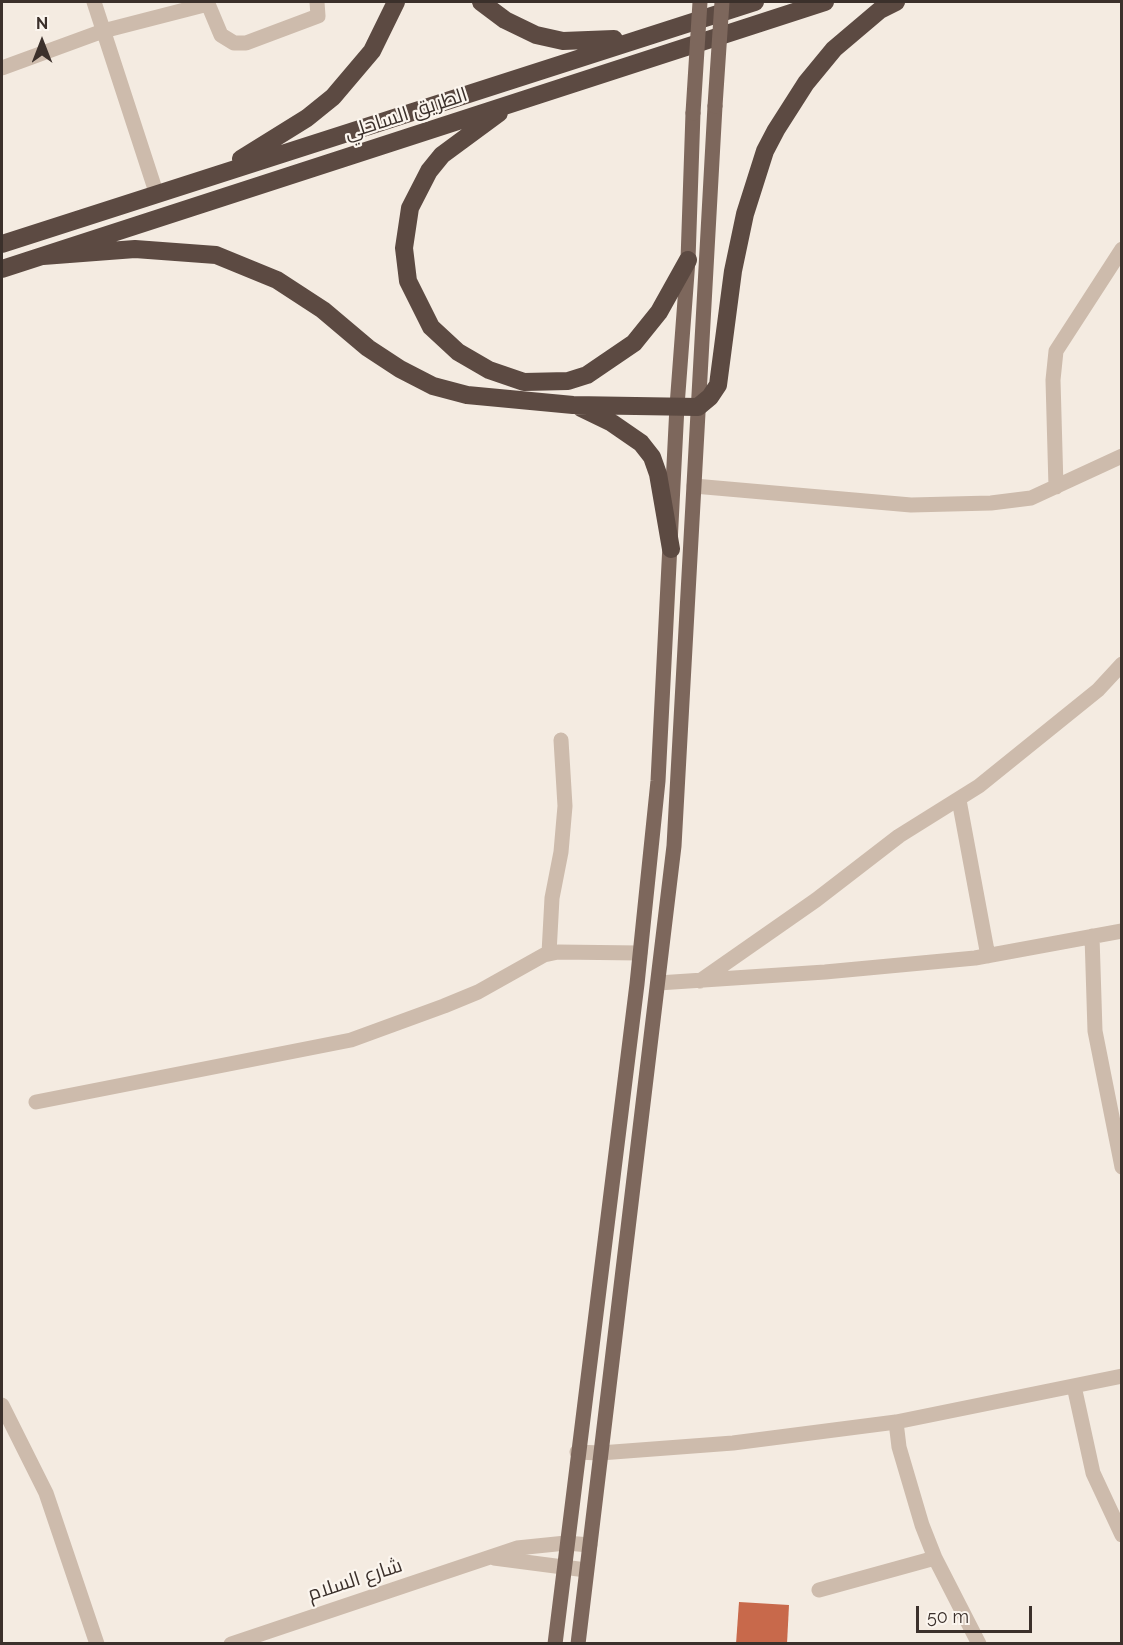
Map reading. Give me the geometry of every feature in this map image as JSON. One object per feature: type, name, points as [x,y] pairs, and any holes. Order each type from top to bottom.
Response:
[{"type":"highway","points":[[216,174],[307,118],[333,97],[372,51],[396,2]]},
{"type":"highway","points":[[481,2],[506,20],[536,35],[563,41],[603,40],[660,32]]},
{"type":"highway","name":"الطريق الساحلي","points":[[2,244],[156,192],[755,2]]},
{"type":"highway","name":"الطريق الساحلي","points":[[2,269],[825,2]]},
{"type":"highway","points":[[43,256],[135,249],[216,255],[277,280],[323,310],[368,348],[400,369],[433,386],[467,395],[573,405],[698,407],[710,397],[718,385],[733,272],[748,198],[776,130],[806,83],[834,49],[880,10],[896,2]]},
{"type":"highway","points":[[508,105],[442,155],[417,189],[410,208],[404,248],[408,281],[431,327],[458,352],[489,370],[524,382],[568,381],[587,375],[634,343],[659,312],[688,260]]},
{"type":"highway","points":[[573,405],[612,423],[640,443],[652,457],[658,474],[671,549]]},
{"type":"main road","points":[[555,1644],[640,953],[658,781],[677,406],[688,260],[693,113],[700,2]]},
{"type":"main road","points":[[578,1644],[674,846],[722,2]]},
{"type":"street","points":[[94,2],[156,192]]},
{"type":"street","points":[[2,68],[103,31],[208,3],[221,35],[234,43],[246,43],[318,16],[317,2]]},
{"type":"street","points":[[1056,487],[1053,380],[1056,351],[1122,249]]},
{"type":"street","points":[[694,486],[911,505],[1012,502],[1031,498],[1122,456]]},
{"type":"street","points":[[700,981],[816,900],[899,836],[959,800],[1098,690],[1122,664]]},
{"type":"street","points":[[549,953],[552,898],[561,852],[565,806],[561,740]]},
{"type":"street","points":[[959,800],[988,956]]},
{"type":"street","points":[[658,983],[913,965],[988,956],[1122,931]]},
{"type":"street","points":[[1092,936],[1095,1031],[1122,1167]]},
{"type":"street","points":[[36,1102],[351,1040],[444,1006],[549,953],[640,953]]},
{"type":"street","points":[[577,1452],[600,1453],[733,1443],[896,1422],[1122,1376]]},
{"type":"street","points":[[1074,1386],[1093,1473],[1122,1535]]},
{"type":"street","points":[[2,1405],[46,1493],[97,1644]]},
{"type":"street","points":[[896,1422],[912,1498],[935,1558],[980,1644]]},
{"type":"street","name":"شارع السلام","points":[[231,1644],[530,1545],[566,1543],[590,1545]]},
{"type":"street","points":[[491,1557],[586,1570]]},
{"type":"street","points":[[819,1590],[935,1558]]},
{"type":"building","points":[[739,1602],[789,1605],[787,1644],[736,1644]]}]
